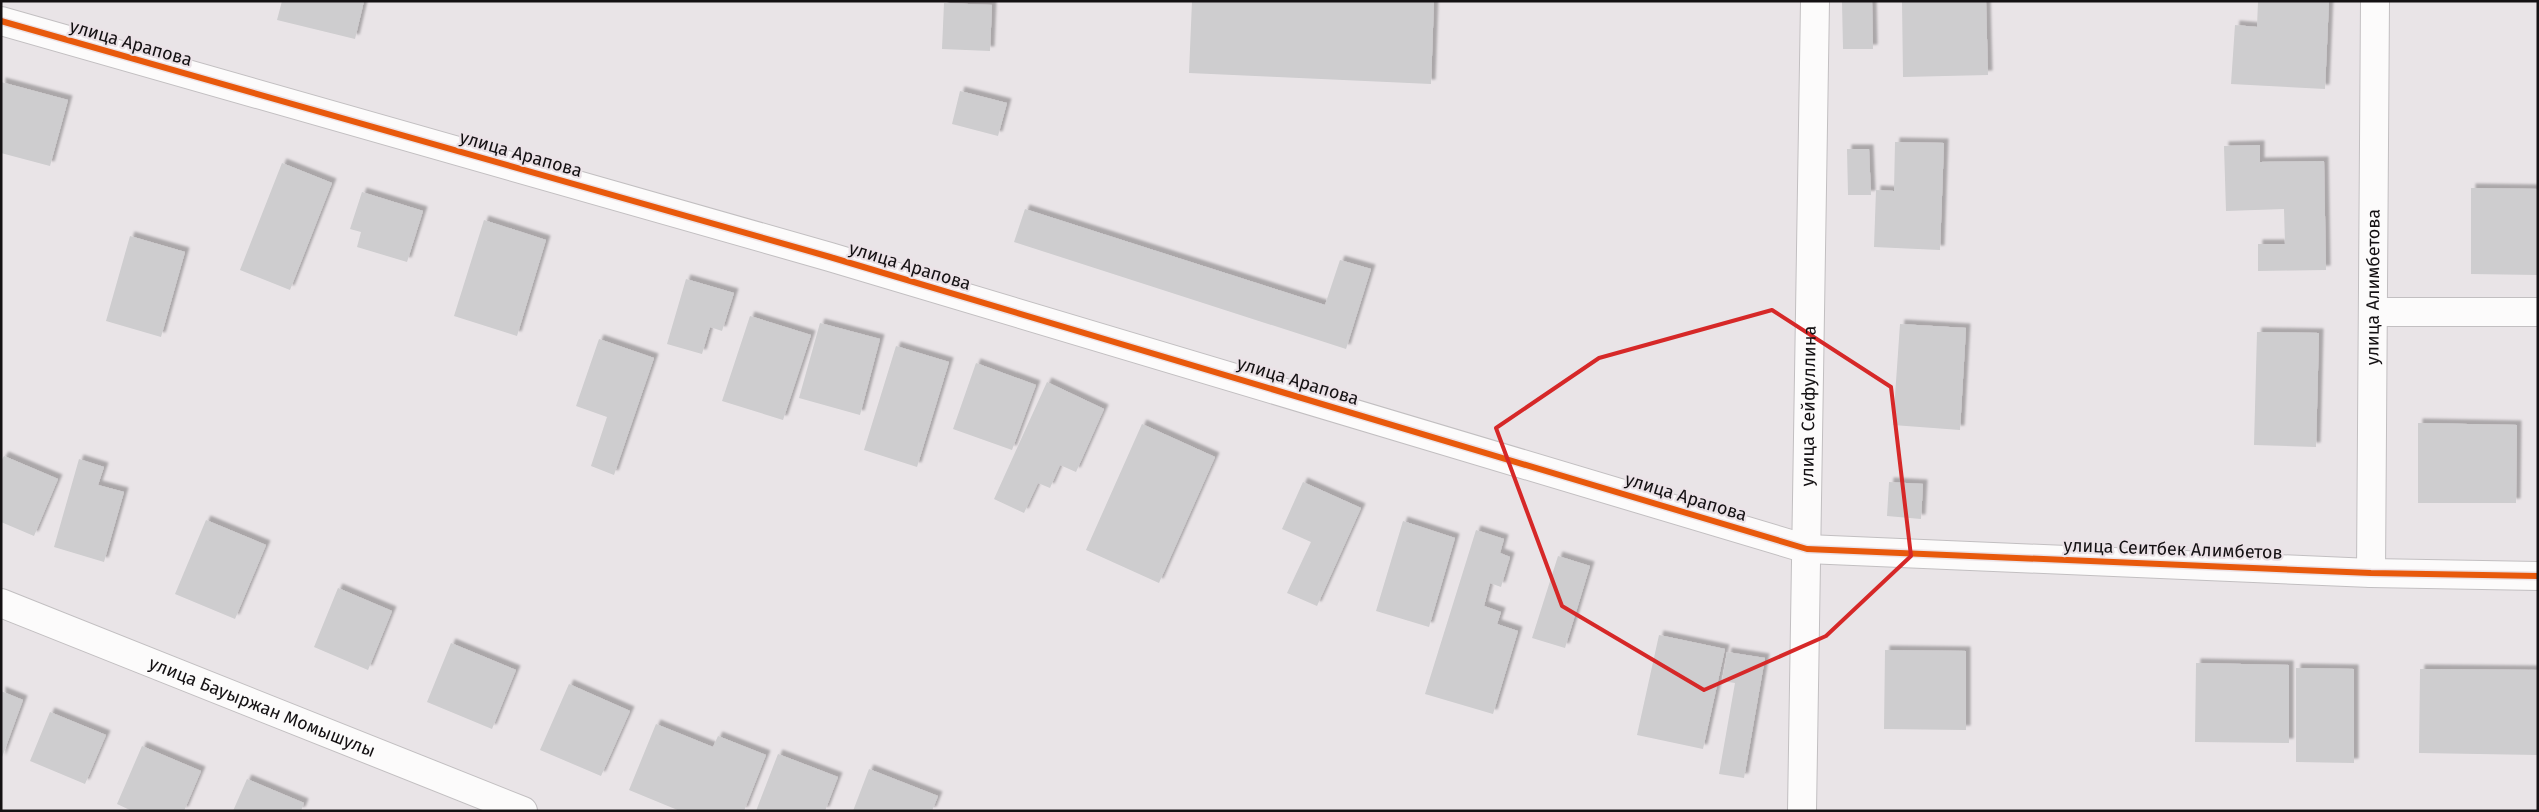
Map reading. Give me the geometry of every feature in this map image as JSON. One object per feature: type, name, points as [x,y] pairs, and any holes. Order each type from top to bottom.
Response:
[{"type":"street","name":"улица Сейфуллина","points":[[1802,811],[1815,1]]},
{"type":"street","name":"улица Алимбетова","points":[[2371,573],[2375,312],[2375,1]]},
{"type":"street","name":"улица Арапова","points":[[1,21],[830,258],[1807,549]]},
{"type":"street","points":[[2375,312],[2538,312]]},
{"type":"street","name":"улица Сеитбек Алимбетов","points":[[1807,549],[2371,573],[2538,576]]},
{"type":"street","name":"улица Бауыржан Момышулы","points":[[1,604],[524,811]]},
{"type":"highlighted area","points":[[1772,310],[1891,387],[1911,556],[1826,636],[1704,690],[1562,606],[1496,428],[1599,358]]},
{"type":"building","points":[[282,1],[364,1],[355,39],[277,20]]},
{"type":"building","points":[[1192,1],[1434,1],[1431,84],[1189,73]]},
{"type":"building","points":[[1842,1],[1872,1],[1873,49],[1843,49]]},
{"type":"building","points":[[1902,1],[1986,1],[1988,75],[1903,77]]},
{"type":"building","points":[[2258,1],[2329,1],[2325,89],[2231,84],[2235,25],[2257,27]]},
{"type":"building","points":[[944,3],[992,5],[990,51],[942,49]]},
{"type":"building","points":[[1,82],[68,100],[50,166],[1,153]]},
{"type":"building","points":[[960,91],[1007,103],[998,136],[952,124]]},
{"type":"building","points":[[1895,142],[1944,143],[1940,250],[1874,247],[1876,190],[1894,191]]},
{"type":"building","points":[[2260,145],[2260,162],[2324,161],[2326,270],[2258,271],[2258,244],[2285,244],[2284,209],[2226,211],[2224,146]]},
{"type":"building","points":[[1847,149],[1869,149],[1871,195],[1848,195]]},
{"type":"building","points":[[282,163],[332,183],[290,290],[240,270]]},
{"type":"building","points":[[2471,188],[2538,189],[2538,275],[2471,274]]},
{"type":"building","points":[[362,192],[423,211],[407,262],[357,247],[361,232],[350,229]]},
{"type":"building","points":[[1025,209],[1325,305],[1340,260],[1371,269],[1346,349],[1014,242]]},
{"type":"building","points":[[484,220],[546,240],[517,336],[454,316]]},
{"type":"building","points":[[130,236],[185,252],[161,337],[106,321]]},
{"type":"building","points":[[686,279],[734,293],[722,331],[710,327],[702,354],[667,344]]},
{"type":"building","points":[[750,316],[811,335],[783,420],[722,401]]},
{"type":"building","points":[[820,323],[880,339],[860,415],[799,398]]},
{"type":"building","points":[[1900,324],[1966,328],[1960,430],[1893,425]]},
{"type":"building","points":[[2257,332],[2319,333],[2316,447],[2254,445]]},
{"type":"building","points":[[599,339],[654,358],[614,475],[591,466],[607,417],[576,406]]},
{"type":"building","points":[[896,346],[949,362],[917,467],[864,450]]},
{"type":"building","points":[[976,363],[1036,385],[1012,450],[953,429]]},
{"type":"building","points":[[1047,382],[1104,409],[1076,472],[1060,465],[1050,488],[1038,483],[1024,513],[994,499]]},
{"type":"building","points":[[2418,423],[2517,425],[2516,503],[2418,503]]},
{"type":"building","points":[[1142,424],[1215,457],[1159,583],[1086,550]]},
{"type":"building","points":[[4,456],[58,479],[34,536],[1,522],[1,461]]},
{"type":"building","points":[[79,459],[104,467],[98,485],[124,492],[104,562],[54,547]]},
{"type":"building","points":[[1303,482],[1361,508],[1317,606],[1287,593],[1311,542],[1282,529]]},
{"type":"building","points":[[1889,482],[1923,484],[1921,519],[1887,516]]},
{"type":"building","points":[[206,520],[266,545],[235,619],[175,594]]},
{"type":"building","points":[[1403,521],[1455,538],[1429,627],[1376,611]]},
{"type":"building","points":[[1476,530],[1504,539],[1500,553],[1510,557],[1501,587],[1490,583],[1484,606],[1501,612],[1497,624],[1518,631],[1493,714],[1425,694]]},
{"type":"building","points":[[1558,556],[1590,566],[1565,648],[1532,638]]},
{"type":"building","points":[[338,588],[392,611],[368,670],[314,647]]},
{"type":"building","points":[[1659,635],[1725,649],[1703,749],[1637,735]]},
{"type":"building","points":[[451,643],[516,670],[492,729],[427,702]]},
{"type":"building","points":[[1885,650],[1966,651],[1966,730],[1884,729]]},
{"type":"building","points":[[1727,652],[1765,658],[1744,778],[1719,774],[1735,683],[1722,681]]},
{"type":"building","points":[[2196,663],[2289,665],[2289,743],[2195,742]]},
{"type":"building","points":[[2296,668],[2354,669],[2354,763],[2296,762]]},
{"type":"building","points":[[2420,669],[2538,670],[2538,755],[2419,753]]},
{"type":"building","points":[[569,684],[630,711],[601,776],[540,750]]},
{"type":"building","points":[[1,691],[23,700],[1,760]]},
{"type":"building","points":[[50,712],[106,735],[85,784],[30,761]]},
{"type":"building","points":[[656,724],[713,747],[718,736],[766,755],[744,811],[680,811],[629,790]]},
{"type":"building","points":[[142,746],[201,771],[184,811],[132,811],[117,804]]},
{"type":"building","points":[[778,754],[838,777],[825,811],[756,811]]},
{"type":"building","points":[[869,769],[938,796],[932,811],[853,811]]},
{"type":"building","points":[[247,779],[304,803],[301,811],[233,811]]},
{"type":"cycle path","points":[[1,21],[830,257],[1807,549],[2371,573],[2538,576]]}]
